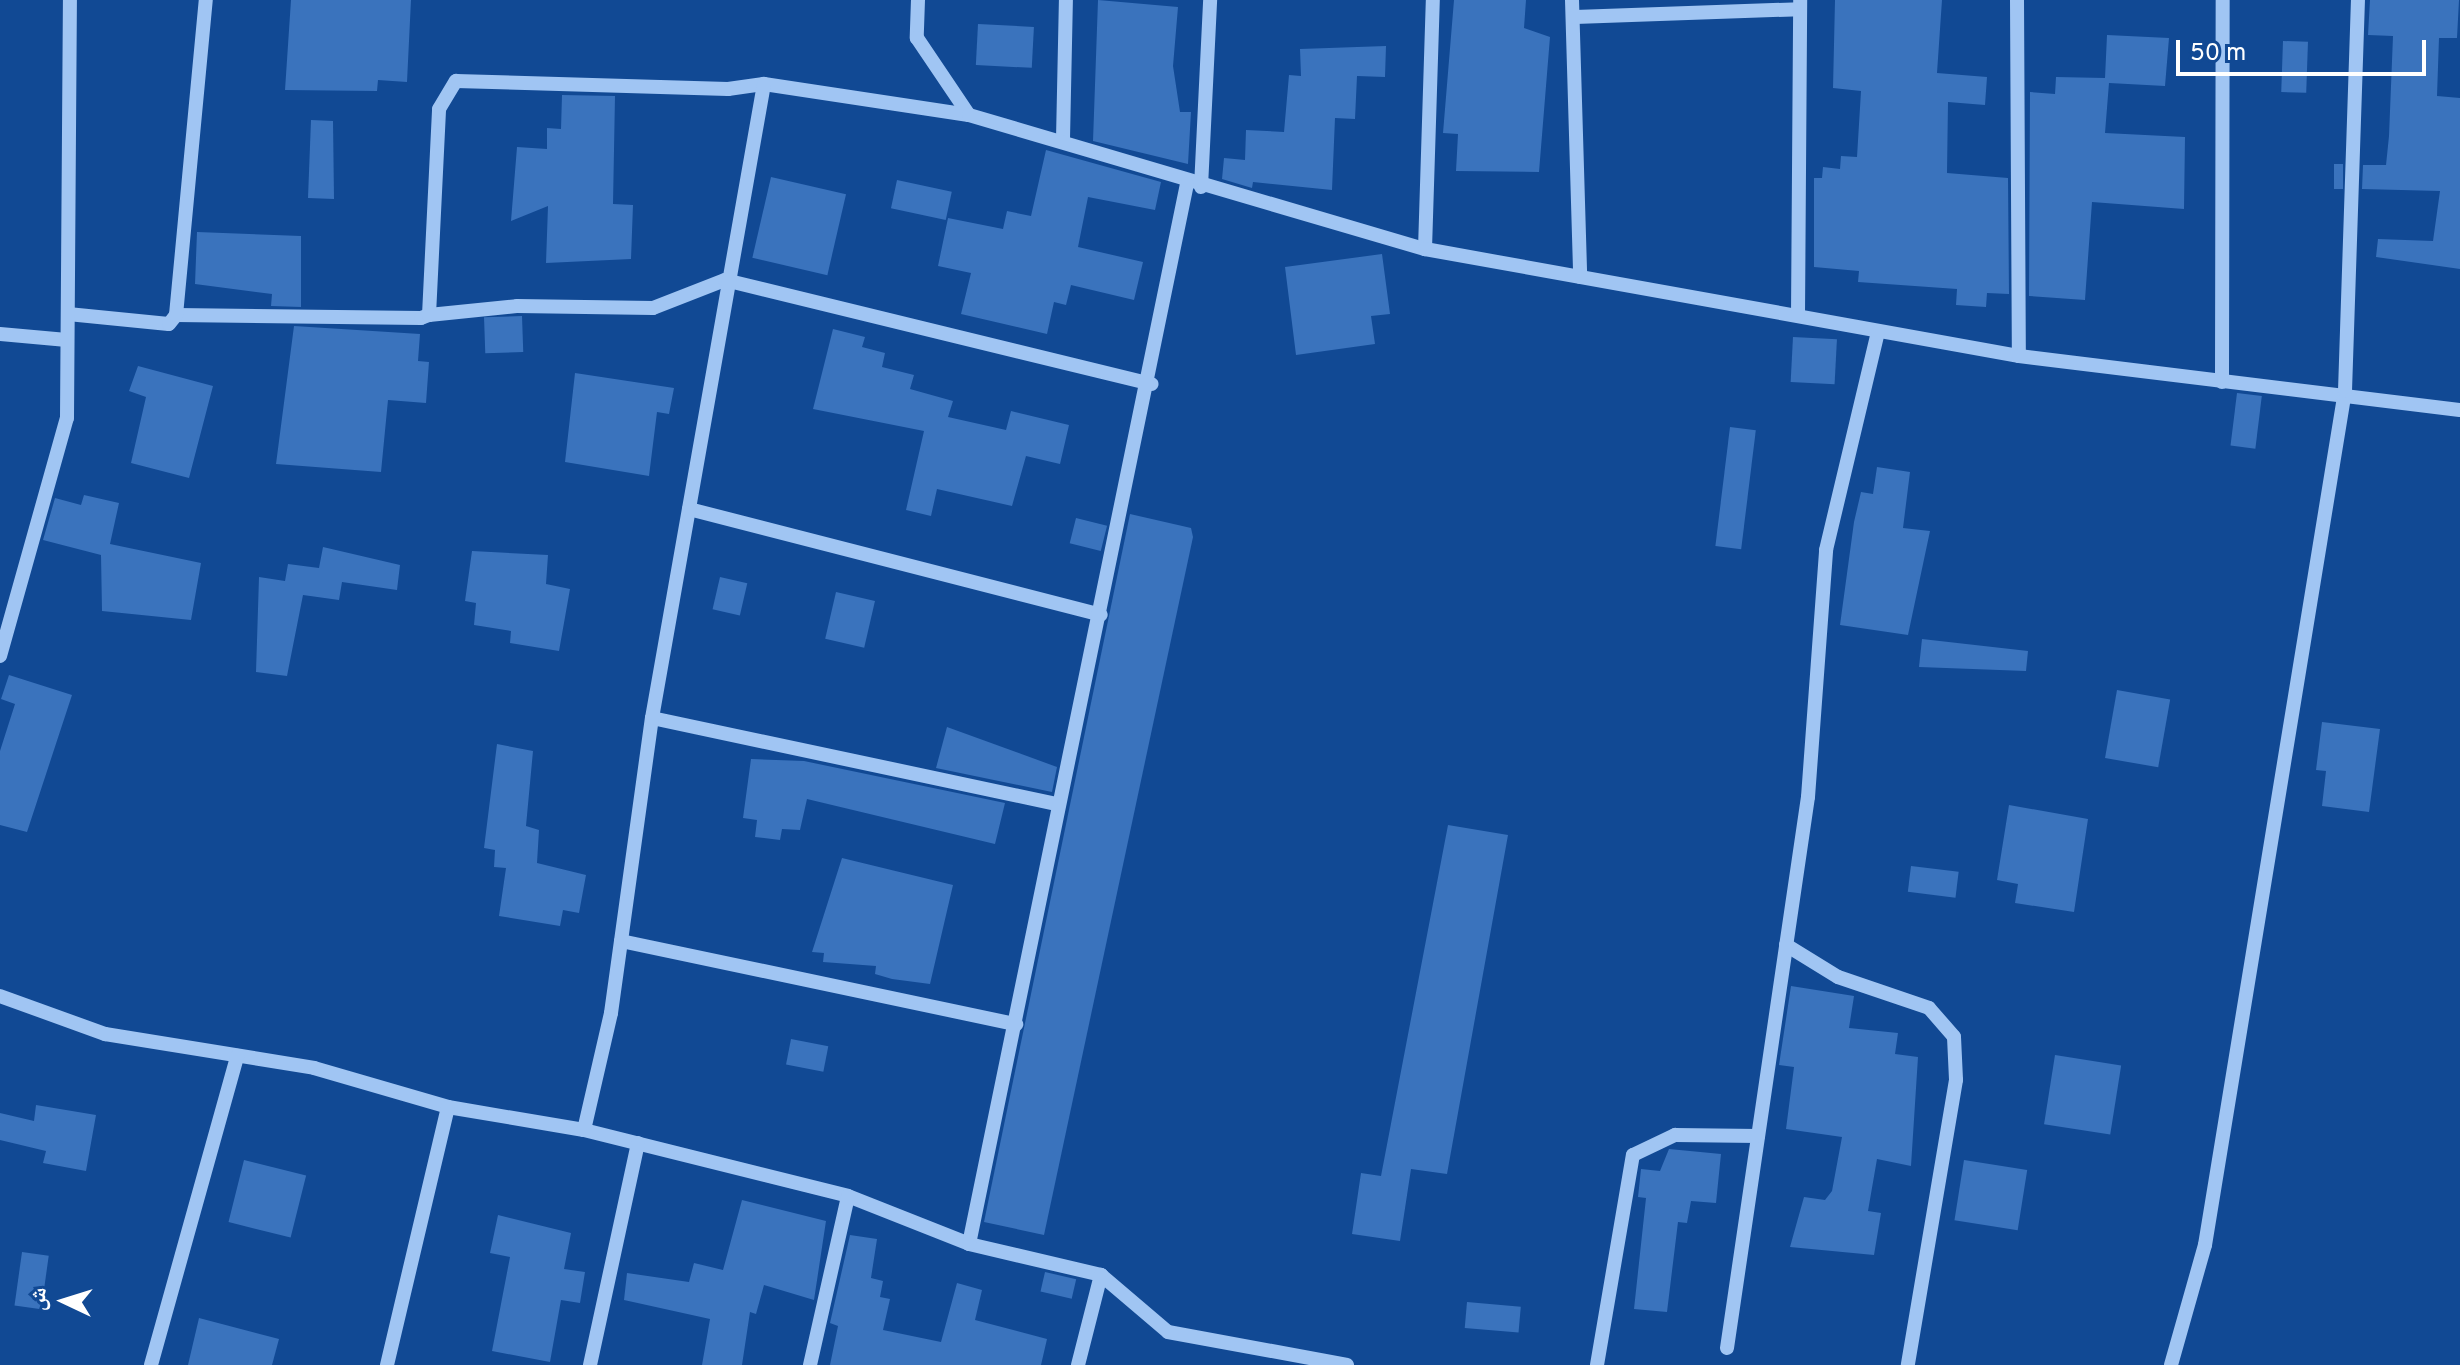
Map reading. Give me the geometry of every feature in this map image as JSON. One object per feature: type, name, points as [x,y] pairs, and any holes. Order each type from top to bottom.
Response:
[{"type":"street","points":[[0,656],[67,418],[70,0]]},
{"type":"street","points":[[68,314],[169,324],[176,315],[206,0]]},
{"type":"street","points":[[918,0],[917,38],[969,115]]},
{"type":"street","points":[[1063,139],[1066,0]]},
{"type":"street","points":[[969,1244],[1016,1024],[1057,804],[1194,186],[1210,0]]},
{"type":"street","points":[[1425,249],[1433,0]]},
{"type":"street","points":[[1572,0],[1575,17],[1580,277]]},
{"type":"street","points":[[2017,0],[2019,356]]},
{"type":"street","points":[[2222,382],[2223,0]]},
{"type":"street","points":[[2171,1365],[2205,1245],[2345,391],[2358,0]]},
{"type":"street","points":[[1575,17],[1800,5],[1798,315]]},
{"type":"street","points":[[429,315],[439,109],[456,81],[728,89],[764,84],[969,115],[1063,139],[1194,186],[1425,249],[2019,356],[2222,382],[2345,391],[2460,410]]},
{"type":"street","points":[[584,1130],[621,941],[652,718],[725,280],[764,84]]},
{"type":"street","points":[[176,315],[429,315],[517,306],[653,308],[725,280],[1151,384]]},
{"type":"street","points":[[1727,1348],[1808,797],[1826,550],[1878,332]]},
{"type":"street","points":[[0,334],[67,340]]},
{"type":"street","points":[[689,509],[1101,615]]},
{"type":"street","points":[[652,718],[1057,804]]},
{"type":"street","points":[[621,941],[1016,1024]]},
{"type":"street","points":[[1786,945],[1838,977],[1929,1008],[1954,1037],[1956,1080],[1908,1365]]},
{"type":"street","points":[[0,996],[105,1034],[314,1068],[448,1107],[584,1130],[848,1196],[969,1244],[1101,1275],[1168,1332],[1339,1365]]},
{"type":"street","points":[[151,1365],[237,1056]]},
{"type":"street","points":[[387,1365],[448,1107]]},
{"type":"street","points":[[1597,1365],[1633,1155],[1675,1135],[1758,1136]]},
{"type":"street","points":[[590,1365],[638,1143]]},
{"type":"street","points":[[810,1365],[848,1196]]},
{"type":"street","points":[[1078,1365],[1101,1275]]},
{"type":"building","points":[[291,0],[411,0],[407,82],[378,80],[377,91],[285,90]]},
{"type":"building","points":[[1098,0],[1178,7],[1173,66],[1180,112],[1191,112],[1188,164],[1093,141]]},
{"type":"building","points":[[1454,0],[1526,0],[1524,28],[1550,37],[1539,172],[1456,171],[1458,134],[1443,133]]},
{"type":"building","points":[[1835,0],[1942,0],[1937,73],[1987,77],[1985,105],[1948,102],[1947,173],[2008,178],[2009,294],[1987,293],[1986,307],[1956,305],[1957,289],[1858,282],[1859,271],[1814,267],[1814,178],[1822,178],[1823,167],[1840,169],[1841,156],[1857,157],[1861,91],[1833,88]]},
{"type":"building","points":[[2370,0],[2459,0],[2457,38],[2439,38],[2437,96],[2460,98],[2460,269],[2376,257],[2378,239],[2433,241],[2440,191],[2362,189],[2363,165],[2386,165],[2389,136],[2393,36],[2368,35]]},
{"type":"building","points":[[978,24],[1034,27],[1032,68],[976,65]]},
{"type":"building","points":[[2107,35],[2169,38],[2165,86],[2109,83],[2105,133],[2185,137],[2184,209],[2092,202],[2085,300],[2029,296],[2030,92],[2055,94],[2056,77],[2105,78]]},
{"type":"building","points":[[2283,41],[2308,42],[2306,93],[2281,92]]},
{"type":"building","points":[[1386,46],[1385,77],[1357,76],[1355,119],[1335,118],[1332,190],[1253,182],[1252,188],[1222,179],[1224,158],[1245,160],[1246,130],[1284,132],[1289,75],[1301,76],[1300,49]]},
{"type":"building","points":[[562,95],[615,96],[613,204],[633,205],[631,259],[546,263],[548,206],[511,221],[517,147],[547,149],[547,128],[561,129]]},
{"type":"building","points":[[311,120],[333,121],[334,199],[308,198]]},
{"type":"building","points":[[1046,150],[1161,182],[1155,210],[1088,197],[1078,247],[1143,262],[1134,300],[1071,285],[1066,305],[1054,302],[1047,334],[961,314],[971,273],[938,266],[948,218],[1003,229],[1007,211],[1031,216]]},
{"type":"building","points":[[2334,164],[2343,164],[2343,189],[2334,189]]},
{"type":"building","points":[[771,177],[846,194],[827,275],[752,258]]},
{"type":"building","points":[[897,180],[952,192],[946,220],[891,208]]},
{"type":"building","points":[[197,232],[301,236],[301,307],[271,306],[272,294],[195,284]]},
{"type":"building","points":[[1382,254],[1390,314],[1371,316],[1375,344],[1296,355],[1285,267]]},
{"type":"building","points":[[522,316],[523,352],[485,353],[484,317]]},
{"type":"building","points":[[294,326],[420,334],[418,361],[429,362],[426,403],[388,400],[381,472],[276,464]]},
{"type":"building","points":[[833,329],[865,337],[862,347],[885,353],[882,367],[914,375],[910,389],[953,401],[948,417],[1006,430],[1011,411],[1069,425],[1060,464],[1026,456],[1012,506],[937,489],[931,516],[906,510],[924,431],[813,409]]},
{"type":"building","points":[[1793,337],[1837,339],[1835,384],[1791,382]]},
{"type":"building","points":[[138,366],[213,386],[189,478],[131,463],[146,397],[129,391]]},
{"type":"building","points":[[575,373],[674,388],[669,414],[657,412],[649,476],[565,462]]},
{"type":"building","points":[[2237,393],[2262,396],[2255,449],[2231,446]]},
{"type":"building","points":[[1730,427],[1756,430],[1741,549],[1715,546]]},
{"type":"building","points":[[1877,467],[1910,472],[1903,528],[1930,531],[1908,635],[1840,625],[1861,492],[1873,494]]},
{"type":"building","points":[[84,495],[119,503],[110,544],[201,563],[191,620],[102,611],[101,555],[43,540],[55,498],[81,505]]},
{"type":"building","points":[[1130,514],[1191,528],[1193,537],[1044,1235],[984,1222]]},
{"type":"building","points":[[1076,518],[1107,526],[1101,551],[1070,543]]},
{"type":"building","points":[[323,547],[400,565],[397,590],[342,582],[339,600],[303,595],[287,676],[256,672],[259,577],[285,581],[288,564],[319,568]]},
{"type":"building","points":[[472,551],[548,555],[546,584],[570,589],[559,651],[510,643],[511,631],[474,625],[476,603],[465,601]]},
{"type":"building","points":[[720,577],[747,583],[740,615],[713,609]]},
{"type":"building","points":[[836,592],[875,601],[864,648],[825,639]]},
{"type":"building","points":[[1922,639],[2028,651],[2026,671],[1919,667]]},
{"type":"building","points":[[9,675],[72,695],[27,832],[0,825],[0,751],[15,704],[1,699]]},
{"type":"building","points":[[2117,690],[2170,699],[2158,767],[2105,758]]},
{"type":"building","points":[[2322,722],[2380,729],[2369,812],[2322,806],[2326,771],[2316,770]]},
{"type":"building","points":[[947,727],[1057,767],[1052,792],[936,768]]},
{"type":"building","points":[[497,744],[533,751],[526,826],[539,830],[537,863],[586,875],[579,913],[563,910],[560,926],[499,916],[506,868],[494,867],[495,850],[484,848]]},
{"type":"building","points":[[751,759],[804,761],[1005,803],[995,844],[807,799],[800,830],[782,829],[780,840],[755,837],[757,820],[743,818]]},
{"type":"building","points":[[2009,805],[2088,819],[2074,912],[2015,903],[2018,884],[1997,880]]},
{"type":"building","points":[[1448,825],[1508,835],[1447,1174],[1411,1169],[1400,1241],[1352,1234],[1361,1173],[1381,1176]]},
{"type":"building","points":[[842,858],[953,885],[930,984],[875,974],[876,966],[823,962],[824,953],[812,952]]},
{"type":"building","points":[[1911,866],[1959,872],[1955,898],[1908,892]]},
{"type":"building","points":[[1791,986],[1854,996],[1849,1028],[1898,1033],[1895,1054],[1918,1057],[1911,1166],[1877,1159],[1868,1211],[1881,1213],[1874,1255],[1790,1247],[1804,1197],[1825,1200],[1832,1191],[1842,1137],[1786,1129],[1794,1067],[1779,1065]]},
{"type":"building","points":[[791,1039],[828,1046],[823,1072],[786,1065]]},
{"type":"building","points":[[2055,1055],[2121,1065],[2110,1135],[2044,1124]]},
{"type":"building","points":[[36,1105],[96,1115],[86,1171],[43,1163],[46,1151],[0,1140],[0,1113],[34,1121]]},
{"type":"building","points":[[1669,1149],[1721,1154],[1716,1203],[1691,1201],[1687,1223],[1678,1222],[1667,1312],[1634,1309],[1646,1198],[1638,1197],[1641,1169],[1660,1171]]},
{"type":"building","points":[[244,1160],[306,1175],[291,1238],[229,1222]]},
{"type":"building","points":[[1964,1160],[2027,1170],[2018,1230],[1954,1220]]},
{"type":"building","points":[[742,1200],[826,1221],[814,1300],[764,1285],[756,1314],[750,1312],[742,1365],[702,1365],[710,1319],[624,1300],[627,1273],[689,1282],[694,1263],[723,1270]]},
{"type":"building","points":[[498,1215],[571,1233],[564,1269],[585,1272],[580,1303],[561,1300],[550,1362],[492,1351],[510,1257],[490,1253]]},
{"type":"building","points":[[850,1235],[877,1239],[871,1278],[883,1281],[880,1297],[890,1299],[883,1330],[941,1342],[957,1283],[982,1290],[975,1320],[1047,1339],[1041,1365],[830,1365],[838,1326],[830,1323]]},
{"type":"building","points":[[22,1252],[49,1256],[41,1309],[14,1305]]},
{"type":"building","points":[[1045,1272],[1076,1279],[1072,1299],[1041,1291]]},
{"type":"building","points":[[1467,1302],[1521,1307],[1519,1333],[1465,1328]]},
{"type":"building","points":[[199,1318],[279,1339],[272,1365],[188,1365]]}]
